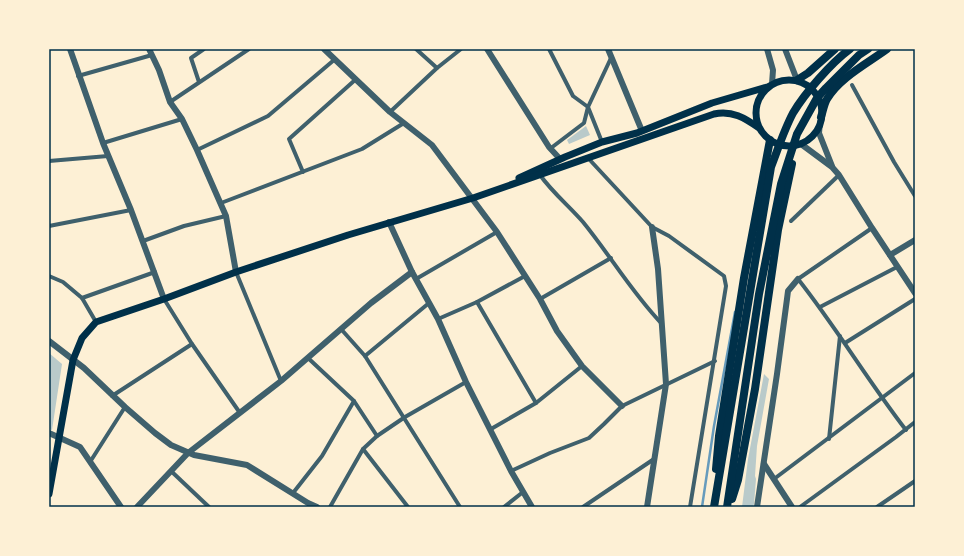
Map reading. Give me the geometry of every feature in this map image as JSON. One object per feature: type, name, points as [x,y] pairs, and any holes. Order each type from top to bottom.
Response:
[{"type":"highway","points":[[797,80],[808,73],[835,49]]},
{"type":"highway","points":[[713,507],[728,427],[771,167],[786,128],[794,112],[817,81],[850,49]]},
{"type":"highway","points":[[728,507],[741,406],[761,283],[781,184],[797,134],[817,98],[859,55],[868,49]]},
{"type":"highway","points":[[821,119],[826,100],[832,91],[841,82],[887,49]]},
{"type":"highway","points":[[713,507],[720,428],[744,278],[770,140]]},
{"type":"highway","points":[[728,507],[738,480],[755,389],[778,230],[799,144]]},
{"type":"main road","points":[[49,494],[73,360],[82,338],[96,322],[164,299],[236,272],[390,222],[473,198],[539,174],[721,113],[739,116],[759,128],[770,140],[783,145],[799,144],[813,135],[821,119],[821,105],[816,94],[808,85],[797,80],[784,79],[769,86],[712,103],[642,131],[602,142],[473,198]]},
{"type":"main road","points":[[759,128],[756,118],[756,106],[760,96],[769,86]]},
{"type":"street","points":[[70,49],[78,76],[103,144],[131,210],[164,299],[192,344],[240,413]]},
{"type":"street","points":[[199,82],[191,58],[204,49]]},
{"type":"street","points":[[170,102],[249,49]]},
{"type":"street","points":[[324,49],[390,112],[432,144],[497,232],[540,299],[557,331],[582,366],[622,406]]},
{"type":"street","points":[[416,49],[438,68]]},
{"type":"street","points":[[390,112],[461,49]]},
{"type":"street","points":[[487,49],[549,146],[560,159]]},
{"type":"street","points":[[549,49],[573,96],[588,107],[602,142]]},
{"type":"street","points":[[608,49],[642,131]]},
{"type":"street","points":[[767,49],[773,70],[769,86]]},
{"type":"street","points":[[785,49],[797,80]]},
{"type":"street","points":[[78,76],[151,52],[170,102],[182,119],[198,150],[221,203],[226,216],[236,272],[281,381]]},
{"type":"street","points":[[551,148],[584,123],[588,107],[611,58]]},
{"type":"street","points":[[198,150],[268,116],[334,60]]},
{"type":"street","points":[[303,172],[289,139],[355,80]]},
{"type":"street","points":[[852,85],[894,162],[915,196]]},
{"type":"street","points":[[103,144],[182,119]]},
{"type":"street","points":[[821,119],[819,133],[832,167]]},
{"type":"street","points":[[221,203],[362,149],[404,122]]},
{"type":"street","points":[[799,144],[832,167],[839,175],[915,293]]},
{"type":"street","points":[[49,161],[108,156]]},
{"type":"street","points":[[587,158],[652,227],[669,236],[724,276],[726,286],[690,507]]},
{"type":"street","points":[[539,174],[582,222],[611,258],[646,308],[662,324]]},
{"type":"street","points":[[791,221],[839,175]]},
{"type":"street","points":[[49,226],[131,210]]},
{"type":"street","points":[[143,241],[191,224],[226,216]]},
{"type":"street","points":[[390,222],[412,272],[438,319],[466,382],[511,470],[532,507]]},
{"type":"street","points":[[647,507],[666,384],[658,269],[652,227]]},
{"type":"street","points":[[757,507],[788,291],[798,279],[872,228]]},
{"type":"street","points":[[416,279],[497,232]]},
{"type":"street","points":[[890,255],[915,240]]},
{"type":"street","points":[[540,299],[611,258]]},
{"type":"street","points":[[820,307],[897,267]]},
{"type":"street","points":[[82,298],[155,272]]},
{"type":"street","points":[[137,507],[188,453],[281,381],[371,303],[412,272]]},
{"type":"street","points":[[49,276],[62,282],[82,298],[96,322]]},
{"type":"street","points":[[438,319],[477,302],[525,276]]},
{"type":"street","points":[[798,279],[820,307],[882,399],[906,430]]},
{"type":"street","points":[[845,343],[915,299]]},
{"type":"street","points":[[477,302],[536,403]]},
{"type":"street","points":[[365,356],[429,303]]},
{"type":"street","points":[[341,329],[365,356],[405,417],[460,507]]},
{"type":"street","points":[[829,439],[840,336]]},
{"type":"street","points":[[49,341],[84,368],[112,396],[171,445],[194,455],[247,465],[317,507]]},
{"type":"street","points":[[112,396],[192,344]]},
{"type":"street","points":[[308,358],[354,401],[378,436]]},
{"type":"street","points":[[511,470],[589,438],[622,406],[715,360]]},
{"type":"street","points":[[491,429],[536,403],[582,366]]},
{"type":"street","points":[[774,480],[915,373]]},
{"type":"street","points":[[330,507],[363,449],[378,436],[405,417],[466,382]]},
{"type":"street","points":[[293,493],[322,456],[354,401]]},
{"type":"street","points":[[90,462],[125,407]]},
{"type":"street","points":[[800,507],[915,422]]},
{"type":"street","points":[[49,433],[80,447],[121,507]]},
{"type":"street","points":[[363,449],[408,507]]},
{"type":"street","points":[[584,507],[655,458]]},
{"type":"street","points":[[764,464],[792,507]]},
{"type":"street","points":[[171,472],[209,507]]},
{"type":"street","points":[[877,507],[915,481]]},
{"type":"street","points":[[504,507],[523,492]]},
{"type":"shaded area","points":[[586,126],[590,135],[569,144],[567,140]]},
{"type":"shaded area","points":[[49,353],[62,364],[52,430],[49,429]]},
{"type":"shaded area","points":[[764,374],[769,379],[757,446],[754,504],[753,507],[742,507],[748,459]]},
{"type":"waterway","points":[[702,507],[714,426],[735,312]]}]
